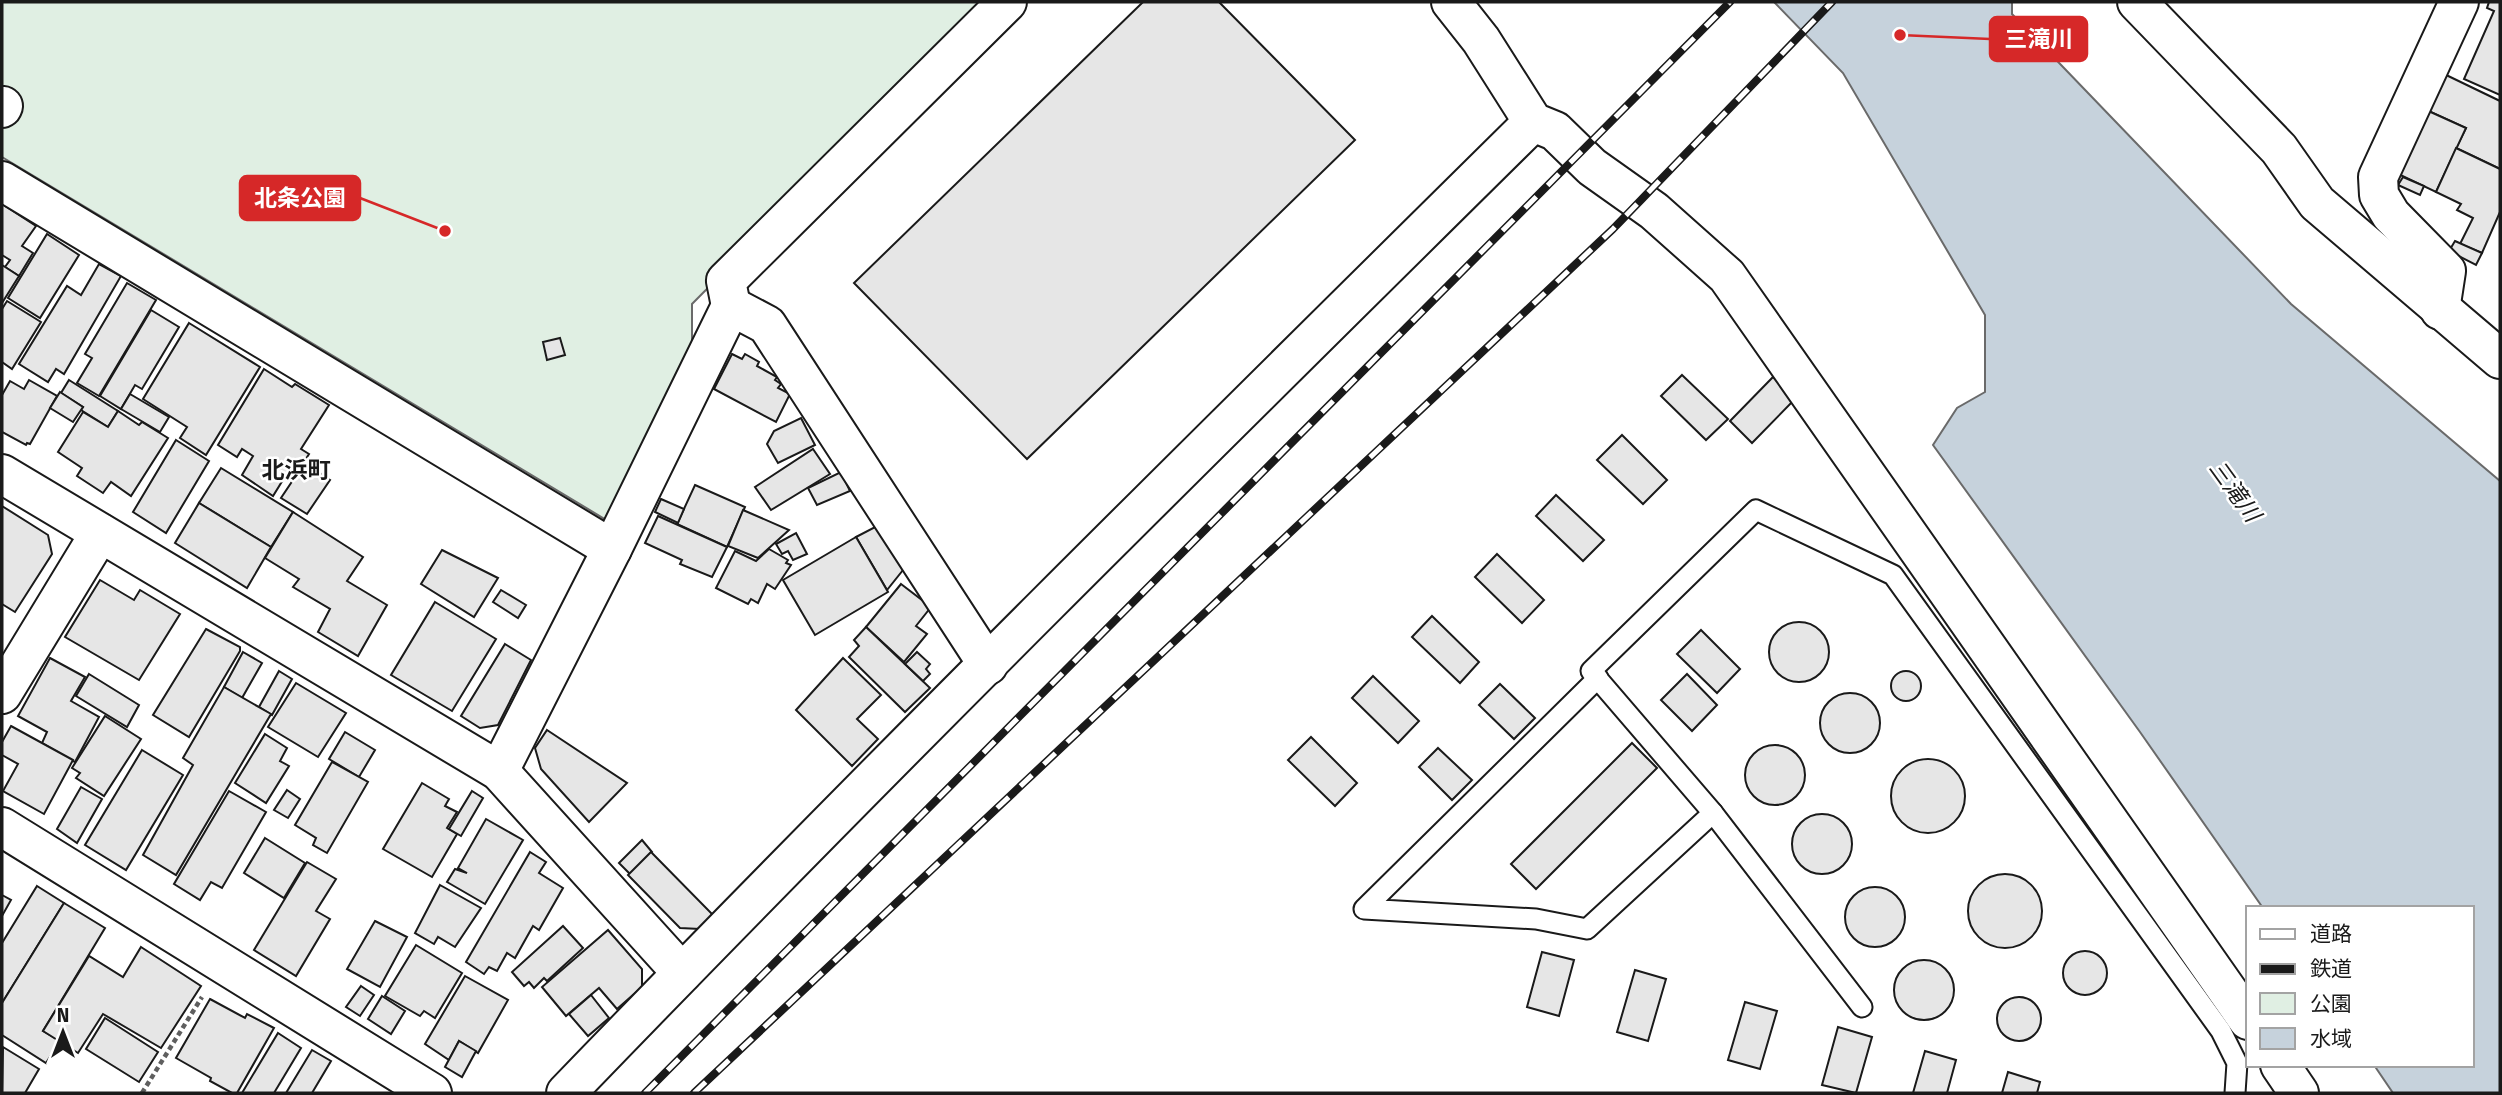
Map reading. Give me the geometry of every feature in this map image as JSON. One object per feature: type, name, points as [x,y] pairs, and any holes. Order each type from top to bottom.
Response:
[{"type":"street","points":[[499,771],[731,306],[726,281],[1007,2]]},
{"type":"street","points":[[1451,2],[1481,40],[1533,122],[1555,131],[1591,167],[1654,211],[1727,276],[2246,1017]]},
{"type":"street","points":[[2137,2],[2279,149],[2317,203],[2500,359]]},
{"type":"street","points":[[2440,310],[2446,271],[2391,215],[2379,195],[2378,177],[2459,2]]},
{"type":"street","points":[[566,1093],[1168,483],[1533,122]]},
{"type":"street","points":[[2,181],[612,549]]},
{"type":"street","points":[[731,306],[767,325],[988,665]]},
{"type":"street","points":[[2,474],[499,771],[682,973]]},
{"type":"street","points":[[2,694],[100,533]]},
{"type":"street","points":[[2,827],[432,1093]]},
{"type":"street","points":[[2281,1067],[2299,1093]]},
{"type":"lane","points":[[1862,1007],[1713,813],[1591,671],[1756,510],[1893,575],[2221,1031],[2237,1063],[2235,1093]]},
{"type":"lane","points":[[1598,678],[1364,909],[1536,919],[1587,929],[1713,813]]},
{"type":"path","points":[[142,1093],[222,963]]},
{"type":"green space","points":[[2,2],[991,2],[692,304],[692,349],[608,521],[2,157]]},
{"type":"water","points":[[1774,2],[2012,2],[2012,14],[2291,304],[2500,481],[2500,1093],[2393,1093],[2375,1067],[2474,1067],[2474,906],[2262,906],[1933,445],[1957,408],[1985,392],[1985,315],[1843,73]]},
{"type":"building","points":[[1143,2],[1219,2],[1355,140],[1027,459],[854,283]]},
{"type":"building","points":[[2489,2],[2500,2],[2500,95],[2464,79],[2494,11],[2487,8]]},
{"type":"building","points":[[2442,73],[2500,101],[2500,169],[2456,148],[2466,128],[2424,109]]},
{"type":"building","points":[[2424,109],[2466,128],[2436,192],[2394,172]]},
{"type":"building","points":[[2456,148],[2500,169],[2500,212],[2482,253],[2460,244],[2473,218],[2457,210],[2461,204],[2436,192]]},
{"type":"building","points":[[2403,177],[2424,186],[2420,195],[2398,185]]},
{"type":"building","points":[[2,204],[36,226],[22,246],[33,253],[19,276],[5,267],[10,260],[2,255]]},
{"type":"building","points":[[47,234],[79,255],[40,318],[8,298]]},
{"type":"building","points":[[2455,241],[2482,253],[2476,265],[2449,251]]},
{"type":"building","points":[[99,264],[121,276],[64,374],[56,369],[48,382],[19,364],[67,286],[81,295]]},
{"type":"building","points":[[2,265],[19,276],[2,303]]},
{"type":"building","points":[[127,283],[156,300],[99,396],[77,383],[92,358],[85,354]]},
{"type":"building","points":[[7,301],[41,322],[12,369],[2,362],[2,309]]},
{"type":"building","points":[[151,310],[179,327],[142,389],[135,385],[121,409],[100,396]]},
{"type":"building","points":[[189,323],[260,367],[206,455],[180,438],[187,427],[143,399]]},
{"type":"building","points":[[560,338],[565,355],[547,360],[543,342]]},
{"type":"building","points":[[732,354],[742,359],[745,354],[759,362],[757,366],[777,377],[775,380],[781,384],[778,388],[790,394],[776,422],[714,389]]},
{"type":"building","points":[[264,369],[292,387],[295,384],[329,405],[301,449],[309,454],[304,462],[330,480],[307,514],[281,498],[293,480],[286,475],[273,496],[242,475],[253,456],[242,449],[237,457],[218,445]]},
{"type":"building","points":[[1682,375],[1728,419],[1706,440],[1661,396]]},
{"type":"building","points":[[1773,377],[1795,399],[1752,443],[1730,421]]},
{"type":"building","points":[[29,380],[57,396],[30,444],[26,445],[2,432],[2,395],[10,381],[24,389]]},
{"type":"building","points":[[69,380],[118,411],[108,427],[61,393]]},
{"type":"building","points":[[60,392],[83,407],[73,422],[50,408]]},
{"type":"building","points":[[130,394],[169,417],[160,432],[121,409]]},
{"type":"building","points":[[118,411],[139,425],[142,422],[168,438],[131,496],[111,482],[103,493],[77,476],[82,468],[58,452],[83,412],[108,427]]},
{"type":"building","points":[[801,418],[815,445],[778,463],[767,444],[774,431]]},
{"type":"building","points":[[1622,435],[1667,480],[1643,504],[1597,460]]},
{"type":"building","points":[[176,440],[209,461],[166,533],[133,512]]},
{"type":"building","points":[[813,449],[830,474],[771,510],[755,487]]},
{"type":"building","points":[[221,468],[293,512],[271,547],[199,503]]},
{"type":"building","points":[[841,472],[850,491],[817,505],[808,488]]},
{"type":"building","points":[[695,485],[745,507],[727,547],[677,524]]},
{"type":"building","points":[[1556,495],[1604,540],[1583,561],[1536,516]]},
{"type":"building","points":[[661,499],[684,509],[678,523],[655,512]]},
{"type":"building","points":[[199,503],[271,547],[247,588],[175,543]]},
{"type":"building","points":[[2,506],[48,535],[52,554],[15,612],[2,604]]},
{"type":"building","points":[[743,510],[789,530],[758,558],[728,546]]},
{"type":"building","points":[[293,512],[363,557],[347,581],[387,605],[358,656],[318,632],[330,609],[293,587],[299,579],[265,558]]},
{"type":"building","points":[[658,516],[727,547],[712,577],[680,564],[682,560],[645,543]]},
{"type":"building","points":[[877,526],[903,570],[887,590],[856,537]]},
{"type":"building","points":[[796,533],[807,554],[793,560],[788,551],[782,554],[776,544]]},
{"type":"building","points":[[856,537],[888,592],[815,635],[783,580]]},
{"type":"building","points":[[769,549],[788,560],[786,563],[791,565],[775,589],[767,584],[758,603],[751,599],[748,604],[716,588],[735,551],[756,561]]},
{"type":"building","points":[[442,550],[498,578],[474,617],[421,584]]},
{"type":"building","points":[[1497,554],[1544,600],[1522,623],[1475,577]]},
{"type":"building","points":[[100,580],[134,600],[140,590],[180,614],[139,680],[65,637]]},
{"type":"building","points":[[901,584],[931,607],[916,626],[927,634],[904,662],[866,627]]},
{"type":"building","points":[[501,590],[526,605],[518,618],[493,602]]},
{"type":"building","points":[[435,602],[496,639],[452,711],[391,675]]},
{"type":"building","points":[[1432,616],[1479,662],[1460,683],[1412,637]]},
{"type":"building","points":[[1793,622],[1805,622],[1824,635],[1829,652],[1827,664],[1816,677],[1805,682],[1793,682],[1774,669],[1769,658],[1769,646],[1782,627]]},
{"type":"building","points":[[866,627],[930,688],[905,712],[849,657],[859,646],[854,640]]},
{"type":"building","points":[[206,629],[240,647],[240,651],[189,737],[153,715]]},
{"type":"building","points":[[1701,630],[1740,669],[1717,693],[1677,654]]},
{"type":"building","points":[[505,644],[531,660],[498,725],[480,728],[461,716]]},
{"type":"building","points":[[243,652],[262,663],[242,698],[224,687]]},
{"type":"building","points":[[917,652],[930,664],[926,669],[930,674],[923,681],[905,664]]},
{"type":"building","points":[[50,658],[85,677],[71,701],[99,717],[75,762],[42,743],[47,732],[18,716]]},
{"type":"building","points":[[843,658],[881,695],[857,719],[878,739],[852,766],[796,710]]},
{"type":"building","points":[[279,671],[292,679],[272,715],[259,707]]},
{"type":"building","points":[[1906,671],[1917,675],[1921,686],[1917,697],[1906,701],[1895,697],[1891,686],[1895,675]]},
{"type":"building","points":[[89,674],[139,705],[127,727],[76,696]]},
{"type":"building","points":[[1687,674],[1717,705],[1692,731],[1661,700]]},
{"type":"building","points":[[1373,676],[1419,721],[1398,743],[1352,698]]},
{"type":"building","points":[[296,683],[346,713],[318,757],[268,727]]},
{"type":"building","points":[[1500,684],[1535,718],[1514,739],[1479,705]]},
{"type":"building","points":[[224,687],[271,714],[176,875],[143,855],[193,765],[183,758]]},
{"type":"building","points":[[1844,693],[1856,693],[1875,706],[1880,723],[1878,735],[1867,748],[1856,753],[1844,753],[1825,740],[1820,729],[1820,717],[1833,698]]},
{"type":"building","points":[[105,716],[141,739],[104,796],[76,778],[80,773],[72,768]]},
{"type":"building","points":[[11,726],[73,760],[44,814],[3,791],[18,764],[2,755],[2,742]]},
{"type":"building","points":[[547,730],[627,783],[589,822],[541,769],[535,748]]},
{"type":"building","points":[[345,732],[375,750],[359,777],[329,759]]},
{"type":"building","points":[[265,734],[287,748],[280,761],[289,766],[266,803],[235,783]]},
{"type":"building","points":[[1311,737],[1357,783],[1335,806],[1288,760]]},
{"type":"building","points":[[1632,743],[1657,768],[1536,889],[1511,864]]},
{"type":"building","points":[[1775,745],[1792,750],[1800,758],[1805,775],[1800,792],[1792,800],[1775,805],[1758,800],[1750,792],[1745,775],[1750,758],[1758,750]]},
{"type":"building","points":[[1438,748],[1472,780],[1452,800],[1419,767]]},
{"type":"building","points":[[142,750],[183,775],[126,870],[85,845]]},
{"type":"building","points":[[1928,759],[1942,762],[1954,770],[1962,782],[1965,796],[1962,810],[1954,822],[1942,830],[1928,833],[1914,830],[1902,822],[1894,810],[1891,796],[1894,782],[1902,770],[1914,762]]},
{"type":"building","points":[[332,762],[368,782],[327,853],[313,845],[316,838],[295,825]]},
{"type":"building","points":[[422,783],[449,799],[445,806],[457,812],[447,828],[457,834],[432,877],[383,849]]},
{"type":"building","points":[[81,787],[102,799],[77,843],[57,829]]},
{"type":"building","points":[[287,790],[300,799],[288,818],[274,810]]},
{"type":"building","points":[[229,791],[266,812],[222,888],[211,882],[200,900],[174,884]]},
{"type":"building","points":[[472,791],[483,798],[461,836],[449,829]]},
{"type":"building","points":[[1822,814],[1839,819],[1847,827],[1852,844],[1847,861],[1839,869],[1822,874],[1805,869],[1797,861],[1792,844],[1797,827],[1805,819]]},
{"type":"building","points":[[486,819],[523,840],[485,904],[447,882],[455,869],[467,873],[458,868]]},
{"type":"building","points":[[265,838],[305,863],[284,898],[244,873]]},
{"type":"building","points":[[642,840],[652,852],[630,874],[619,863]]},
{"type":"building","points":[[530,852],[546,862],[539,873],[563,888],[539,930],[533,926],[515,958],[507,953],[497,971],[489,967],[484,974],[466,962]]},
{"type":"building","points":[[651,852],[713,915],[700,929],[680,928],[628,875]]},
{"type":"building","points":[[307,862],[336,879],[316,911],[330,919],[296,976],[254,950]]},
{"type":"building","points":[[2005,874],[2019,877],[2031,885],[2039,897],[2042,911],[2039,925],[2031,937],[2019,945],[2005,948],[1991,945],[1979,937],[1971,925],[1968,911],[1971,897],[1979,885],[1991,877]]},
{"type":"building","points":[[440,885],[481,908],[455,947],[438,937],[434,944],[415,933]]},
{"type":"building","points":[[37,886],[64,903],[2,1003],[2,943]]},
{"type":"building","points":[[1869,887],[1881,887],[1900,900],[1905,917],[1903,929],[1892,942],[1881,947],[1869,947],[1850,934],[1845,923],[1845,911],[1858,892]]},
{"type":"building","points":[[2,895],[11,900],[2,916]]},
{"type":"building","points":[[64,903],[105,928],[43,1031],[60,1041],[46,1063],[2,1035],[2,1003]]},
{"type":"building","points":[[375,921],[407,937],[380,987],[347,969]]},
{"type":"building","points":[[563,926],[583,948],[547,981],[544,978],[534,988],[529,982],[524,986],[512,972]]},
{"type":"building","points":[[608,930],[642,969],[642,987],[617,1009],[599,988],[566,1016],[542,987]]},
{"type":"building","points":[[416,945],[462,973],[435,1018],[424,1011],[420,1016],[385,996]]},
{"type":"building","points":[[141,947],[201,986],[161,1048],[103,1014],[78,1053],[43,1031],[89,956],[123,977]]},
{"type":"building","points":[[2085,951],[2101,957],[2107,973],[2101,989],[2085,995],[2069,989],[2063,973],[2069,957]]},
{"type":"building","points":[[1542,952],[1574,960],[1559,1016],[1527,1007]]},
{"type":"building","points":[[1918,960],[1930,960],[1949,973],[1954,990],[1952,1002],[1941,1015],[1930,1020],[1918,1020],[1899,1007],[1894,996],[1894,984],[1907,965]]},
{"type":"building","points":[[1635,970],[1666,979],[1648,1041],[1617,1032]]},
{"type":"building","points":[[465,976],[508,1000],[478,1053],[459,1041],[449,1060],[425,1044]]},
{"type":"building","points":[[361,986],[374,995],[360,1016],[346,1007]]},
{"type":"building","points":[[591,995],[609,1018],[588,1036],[569,1014]]},
{"type":"building","points":[[382,996],[405,1011],[391,1034],[368,1019]]},
{"type":"building","points":[[2019,997],[2035,1003],[2041,1019],[2035,1035],[2019,1041],[2003,1035],[1997,1019],[2003,1003]]},
{"type":"building","points":[[210,999],[245,1018],[247,1014],[274,1028],[237,1093],[210,1081],[211,1078],[176,1058]]},
{"type":"building","points":[[1745,1002],[1777,1011],[1760,1069],[1728,1060]]},
{"type":"building","points":[[105,1018],[158,1052],[139,1082],[86,1049]]},
{"type":"building","points":[[1838,1027],[1872,1037],[1856,1093],[1822,1085]]},
{"type":"building","points":[[278,1033],[301,1048],[274,1093],[242,1093]]},
{"type":"building","points":[[459,1041],[476,1051],[462,1077],[445,1067]]},
{"type":"building","points":[[3,1047],[39,1069],[25,1093],[2,1093]]},
{"type":"building","points":[[312,1050],[331,1061],[312,1093],[286,1093]]},
{"type":"building","points":[[1925,1051],[1956,1060],[1947,1093],[1913,1093]]},
{"type":"building","points":[[2008,1072],[2040,1082],[2037,1093],[2002,1093]]},
{"type":"railway","points":[[645,1093],[1730,2]]},
{"type":"railway","points":[[694,1093],[1613,229],[1832,2]]},
{"type":"place","name":"三滝川","points":[[1900,35]]},
{"type":"place","name":"北条公園","points":[[445,231]]},
{"type":"district","name":"北浜町","points":[[296,470]]}]
